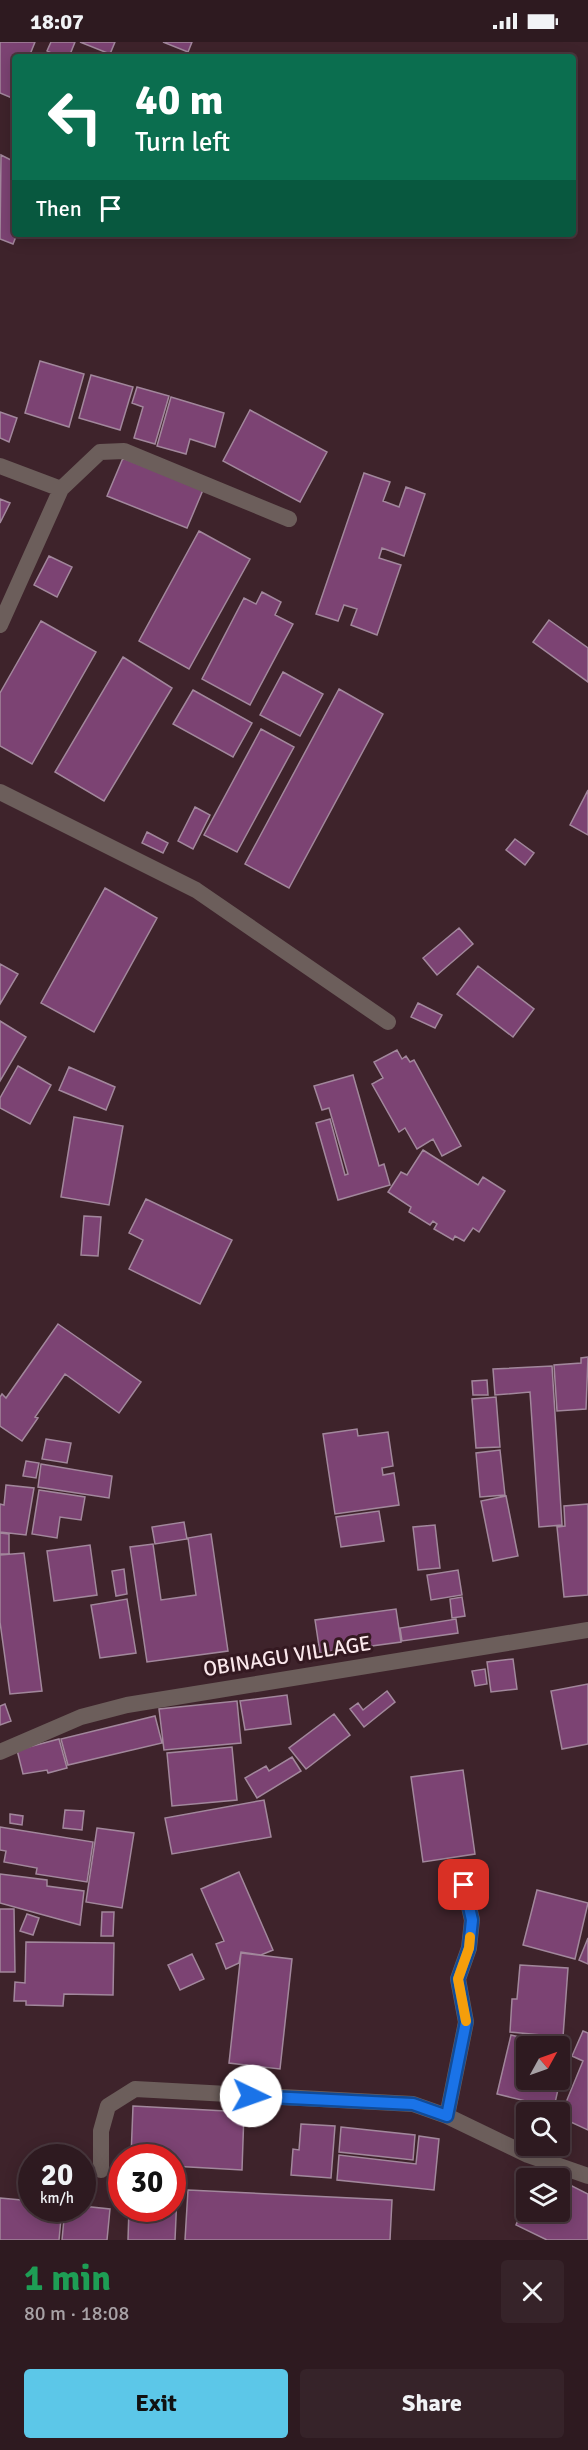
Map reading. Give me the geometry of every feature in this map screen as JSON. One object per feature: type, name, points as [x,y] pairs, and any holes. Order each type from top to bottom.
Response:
[{"type":"street","points":[[0,625],[62,489],[100,452],[124,451],[289,519]]},
{"type":"street","points":[[0,466],[62,489]]},
{"type":"street","points":[[0,792],[196,890],[388,1022]]},
{"type":"street","name":"OBINAGU VILLAGE","points":[[0,1752],[81,1717],[127,1705],[588,1630]]},
{"type":"street","points":[[447,2116],[466,2022],[458,1979],[469,1948],[472,1920],[464,1885]]},
{"type":"street","points":[[101,2170],[101,2131],[108,2106],[135,2090],[413,2104],[447,2116],[528,2155],[588,2176]]},
{"type":"building","points":[[0,42],[35,42],[30,54],[12,54],[12,98],[0,93]]},
{"type":"building","points":[[51,42],[75,42],[70,54],[54,54],[47,51]]},
{"type":"building","points":[[80,42],[115,42],[110,54]]},
{"type":"building","points":[[163,42],[192,42],[188,52]]},
{"type":"building","points":[[1,155],[12,160],[12,237],[16,237],[13,244],[0,239]]},
{"type":"building","points":[[40,361],[84,374],[69,427],[25,413]]},
{"type":"building","points":[[91,375],[133,387],[120,430],[79,418]]},
{"type":"building","points":[[137,387],[169,396],[155,444],[134,438],[143,407],[132,403]]},
{"type":"building","points":[[171,397],[224,413],[215,447],[190,439],[186,454],[157,446]]},
{"type":"building","points":[[250,410],[327,452],[300,502],[223,461]]},
{"type":"building","points":[[0,412],[17,418],[9,442],[0,438]]},
{"type":"building","points":[[123,458],[203,490],[187,528],[107,496]]},
{"type":"building","points":[[364,473],[390,482],[383,501],[399,507],[406,487],[425,494],[404,556],[382,548],[379,558],[401,565],[377,635],[351,625],[357,609],[344,605],[338,621],[316,614]]},
{"type":"building","points":[[0,499],[10,503],[0,523]]},
{"type":"building","points":[[199,531],[250,559],[189,669],[139,641]]},
{"type":"building","points":[[49,556],[72,567],[57,597],[34,585]]},
{"type":"building","points":[[262,592],[281,602],[275,615],[293,624],[250,705],[202,679],[244,598],[256,604]]},
{"type":"building","points":[[549,620],[588,648],[588,682],[533,642]]},
{"type":"building","points":[[41,621],[96,652],[32,764],[0,746],[0,693]]},
{"type":"building","points":[[123,657],[172,688],[104,801],[55,772]]},
{"type":"building","points":[[283,672],[323,694],[300,736],[260,715]]},
{"type":"building","points":[[339,689],[383,714],[289,888],[245,864]]},
{"type":"building","points":[[193,690],[252,723],[233,757],[173,724]]},
{"type":"building","points":[[261,729],[294,747],[237,852],[204,835]]},
{"type":"building","points":[[588,790],[588,835],[570,825]]},
{"type":"building","points":[[195,807],[210,815],[193,849],[178,841]]},
{"type":"building","points":[[147,832],[168,843],[163,853],[142,843]]},
{"type":"building","points":[[515,839],[534,853],[525,865],[506,850]]},
{"type":"building","points":[[105,888],[157,918],[94,1032],[41,1003]]},
{"type":"building","points":[[459,928],[473,944],[437,975],[423,958]]},
{"type":"building","points":[[0,964],[18,974],[0,1004]]},
{"type":"building","points":[[478,966],[534,1009],[513,1037],[457,994]]},
{"type":"building","points":[[418,1003],[442,1015],[435,1028],[411,1017]]},
{"type":"building","points":[[0,1021],[26,1037],[0,1081]]},
{"type":"building","points":[[397,1050],[402,1059],[406,1056],[410,1062],[414,1060],[461,1146],[442,1156],[433,1139],[417,1149],[405,1128],[399,1132],[372,1084],[383,1078],[374,1062]]},
{"type":"building","points":[[18,1066],[51,1085],[30,1124],[0,1108],[0,1098]]},
{"type":"building","points":[[69,1067],[115,1087],[106,1110],[59,1090]]},
{"type":"building","points":[[353,1075],[379,1166],[384,1164],[390,1185],[338,1200],[316,1123],[330,1119],[345,1175],[348,1174],[329,1108],[322,1110],[314,1086]]},
{"type":"building","points":[[74,1117],[123,1126],[109,1205],[61,1197]]},
{"type":"building","points":[[423,1150],[478,1185],[483,1177],[505,1191],[479,1232],[473,1228],[464,1241],[455,1236],[453,1240],[434,1229],[437,1224],[433,1221],[430,1225],[409,1212],[411,1207],[388,1192],[401,1172],[407,1175]]},
{"type":"building","points":[[146,1199],[232,1240],[200,1304],[129,1269],[143,1240],[129,1233]]},
{"type":"building","points":[[84,1216],[101,1217],[98,1256],[81,1255]]},
{"type":"building","points":[[58,1324],[141,1382],[119,1413],[65,1374],[35,1417],[38,1418],[22,1441],[0,1426],[0,1397],[2,1394],[6,1398]]},
{"type":"building","points":[[588,1357],[586,1409],[557,1411],[554,1365],[581,1363],[581,1358]]},
{"type":"building","points":[[552,1366],[562,1525],[539,1527],[530,1392],[495,1395],[493,1369]]},
{"type":"building","points":[[487,1380],[488,1395],[473,1395],[472,1381]]},
{"type":"building","points":[[496,1397],[500,1447],[476,1448],[472,1399]]},
{"type":"building","points":[[357,1429],[358,1436],[388,1432],[393,1466],[382,1468],[383,1475],[394,1473],[399,1505],[335,1514],[323,1434]]},
{"type":"building","points":[[46,1439],[71,1443],[67,1463],[42,1459]]},
{"type":"building","points":[[500,1450],[505,1495],[480,1497],[476,1453]]},
{"type":"building","points":[[26,1461],[39,1463],[36,1478],[23,1476]]},
{"type":"building","points":[[41,1464],[112,1476],[109,1498],[38,1487]]},
{"type":"building","points":[[6,1485],[34,1488],[26,1535],[0,1532],[0,1504],[4,1505]]},
{"type":"building","points":[[39,1490],[85,1497],[81,1520],[60,1517],[57,1538],[32,1534]]},
{"type":"building","points":[[506,1496],[518,1556],[493,1561],[481,1501]]},
{"type":"building","points":[[588,1504],[588,1595],[564,1597],[557,1527],[565,1526],[564,1506]]},
{"type":"building","points":[[379,1511],[384,1541],[341,1547],[336,1517]]},
{"type":"building","points":[[184,1522],[187,1539],[155,1544],[152,1527]]},
{"type":"building","points":[[435,1525],[440,1568],[418,1570],[413,1527]]},
{"type":"building","points":[[0,1533],[9,1534],[9,1554],[0,1554]]},
{"type":"building","points":[[211,1534],[228,1651],[147,1662],[130,1547],[153,1544],[161,1600],[196,1595],[188,1538]]},
{"type":"building","points":[[90,1545],[97,1595],[54,1601],[47,1551]]},
{"type":"building","points":[[24,1553],[42,1691],[10,1694],[0,1622],[0,1555]]},
{"type":"building","points":[[124,1569],[127,1594],[116,1596],[112,1571]]},
{"type":"building","points":[[458,1570],[462,1595],[431,1600],[427,1575]]},
{"type":"building","points":[[462,1597],[465,1616],[452,1618],[450,1599]]},
{"type":"building","points":[[127,1599],[136,1653],[100,1658],[91,1605]]},
{"type":"building","points":[[396,1609],[401,1642],[320,1653],[315,1620]]},
{"type":"building","points":[[456,1619],[458,1633],[402,1641],[400,1628]]},
{"type":"building","points":[[513,1659],[517,1689],[491,1692],[487,1662]]},
{"type":"building","points":[[485,1669],[487,1684],[475,1686],[472,1671]]},
{"type":"building","points":[[588,1684],[588,1744],[562,1749],[551,1691]]},
{"type":"building","points":[[387,1691],[395,1702],[364,1727],[350,1709],[358,1703],[363,1710]]},
{"type":"building","points":[[287,1695],[291,1724],[245,1730],[240,1701]]},
{"type":"building","points":[[237,1701],[241,1743],[164,1750],[159,1709]]},
{"type":"building","points":[[5,1704],[11,1721],[0,1725],[0,1706]]},
{"type":"building","points":[[334,1714],[350,1735],[306,1769],[289,1748]]},
{"type":"building","points":[[155,1716],[162,1743],[68,1765],[61,1739]]},
{"type":"building","points":[[59,1739],[67,1768],[48,1773],[47,1770],[23,1774],[17,1750]]},
{"type":"building","points":[[232,1747],[237,1800],[172,1806],[167,1753]]},
{"type":"building","points":[[292,1757],[301,1771],[257,1798],[245,1778],[266,1766],[269,1771]]},
{"type":"building","points":[[463,1770],[475,1854],[423,1862],[411,1777]]},
{"type":"building","points":[[264,1800],[271,1837],[172,1854],[165,1818]]},
{"type":"building","points":[[65,1810],[84,1811],[82,1830],[63,1828]]},
{"type":"building","points":[[10,1814],[23,1816],[22,1825],[10,1823]]},
{"type":"building","points":[[0,1827],[93,1842],[87,1882],[36,1874],[37,1868],[4,1862],[6,1851],[0,1850]]},
{"type":"building","points":[[97,1828],[134,1833],[122,1908],[86,1902]]},
{"type":"building","points":[[239,1872],[273,1950],[261,1955],[241,1952],[239,1963],[226,1969],[216,1944],[224,1941],[201,1889]]},
{"type":"building","points":[[0,1874],[47,1880],[47,1886],[84,1891],[80,1925],[0,1903]]},
{"type":"building","points":[[537,1890],[588,1903],[575,1959],[523,1945]]},
{"type":"building","points":[[0,1909],[14,1909],[15,1972],[0,1972]]},
{"type":"building","points":[[102,1912],[114,1912],[113,1936],[101,1936]]},
{"type":"building","points":[[27,1914],[39,1918],[33,1935],[20,1931]]},
{"type":"building","points":[[588,1938],[588,1964],[579,1960]]},
{"type":"building","points":[[26,1942],[114,1943],[113,1995],[64,1994],[63,2006],[26,2005],[26,2001],[14,2001],[15,1982],[25,1983]]},
{"type":"building","points":[[241,1953],[292,1959],[280,2069],[229,2063]]},
{"type":"building","points":[[192,1954],[204,1979],[180,1990],[168,1965]]},
{"type":"building","points":[[520,1965],[568,1968],[563,2036],[510,2032],[512,1999],[517,1999]]},
{"type":"building","points":[[583,2031],[588,2033],[588,2130],[570,2122],[570,2102],[566,2102],[583,2061],[572,2056]]},
{"type":"building","points":[[511,2035],[516,2036],[516,2090],[558,2090],[555,2102],[526,2102],[497,2094]]},
{"type":"building","points":[[133,2106],[244,2112],[242,2170],[186,2167],[186,2144],[132,2144]]},
{"type":"building","points":[[301,2124],[335,2126],[331,2178],[291,2175],[293,2149],[299,2150]]},
{"type":"building","points":[[341,2127],[415,2135],[413,2160],[339,2152]]},
{"type":"building","points":[[419,2136],[439,2139],[434,2190],[337,2180],[339,2155],[416,2164]]},
{"type":"building","points":[[570,2185],[588,2194],[588,2240],[547,2240],[516,2225],[517,2222],[570,2222]]},
{"type":"building","points":[[188,2190],[392,2200],[390,2240],[185,2240]]},
{"type":"building","points":[[0,2198],[18,2200],[18,2222],[61,2222],[59,2240],[0,2240]]},
{"type":"building","points":[[96,2208],[108,2209],[107,2240],[62,2240],[64,2222],[96,2222]]},
{"type":"building","points":[[129,2222],[176,2222],[175,2240],[128,2240]]},
{"type":"slow traffic","points":[[466,2021],[458,1979],[469,1948],[470,1937]]},
{"type":"route","points":[[251,2096],[413,2104],[447,2116],[466,2022],[458,1979],[469,1948],[472,1920],[464,1885]]}]
